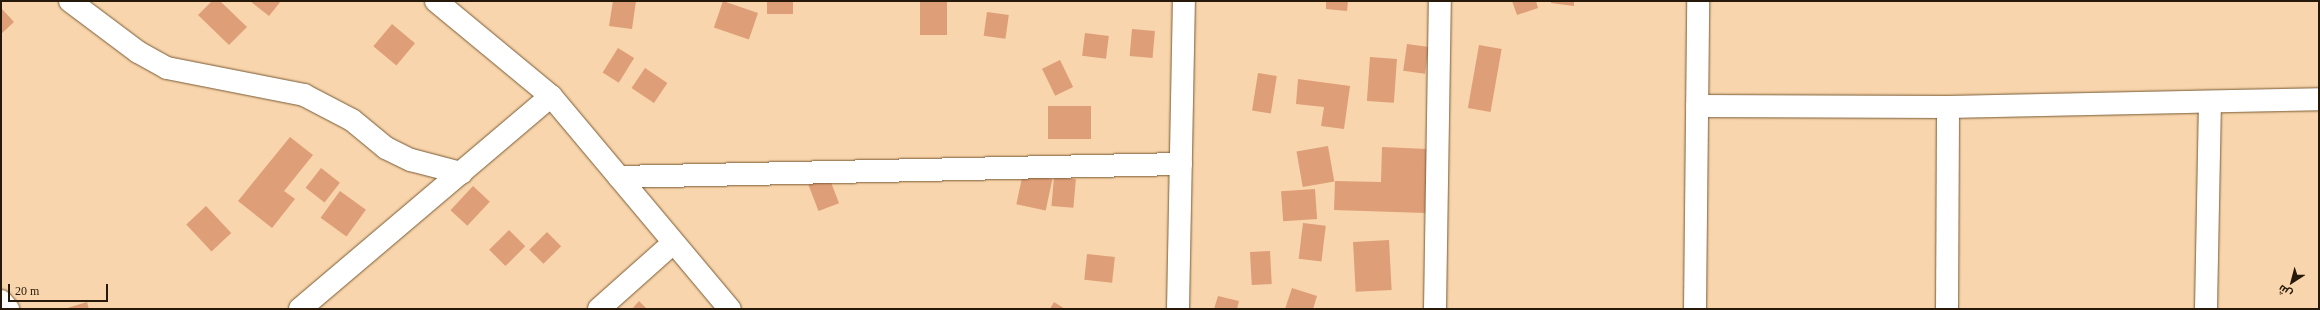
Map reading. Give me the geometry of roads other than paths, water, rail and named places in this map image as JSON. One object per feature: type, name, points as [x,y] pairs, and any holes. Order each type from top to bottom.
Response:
[{"type":"street","points":[[70,1],[138,52],[167,68],[304,95],[352,120],[386,148],[411,160],[461,173]]},
{"type":"street","points":[[436,1],[550,96],[730,309]]},
{"type":"street","points":[[1178,309],[1184,1]]},
{"type":"street","points":[[1435,309],[1440,1]]},
{"type":"street","points":[[1695,309],[1698,1]]},
{"type":"street","points":[[300,309],[550,96]]},
{"type":"street","points":[[1697,106],[1948,107],[2319,99]]},
{"type":"street","points":[[2206,309],[2210,102]]},
{"type":"street","points":[[1947,309],[1948,107]]},
{"type":"street","points":[[619,177],[1181,164]]},
{"type":"street","points":[[599,309],[673,243]]},
{"type":"street","points":[[1,301],[8,309]]}]
